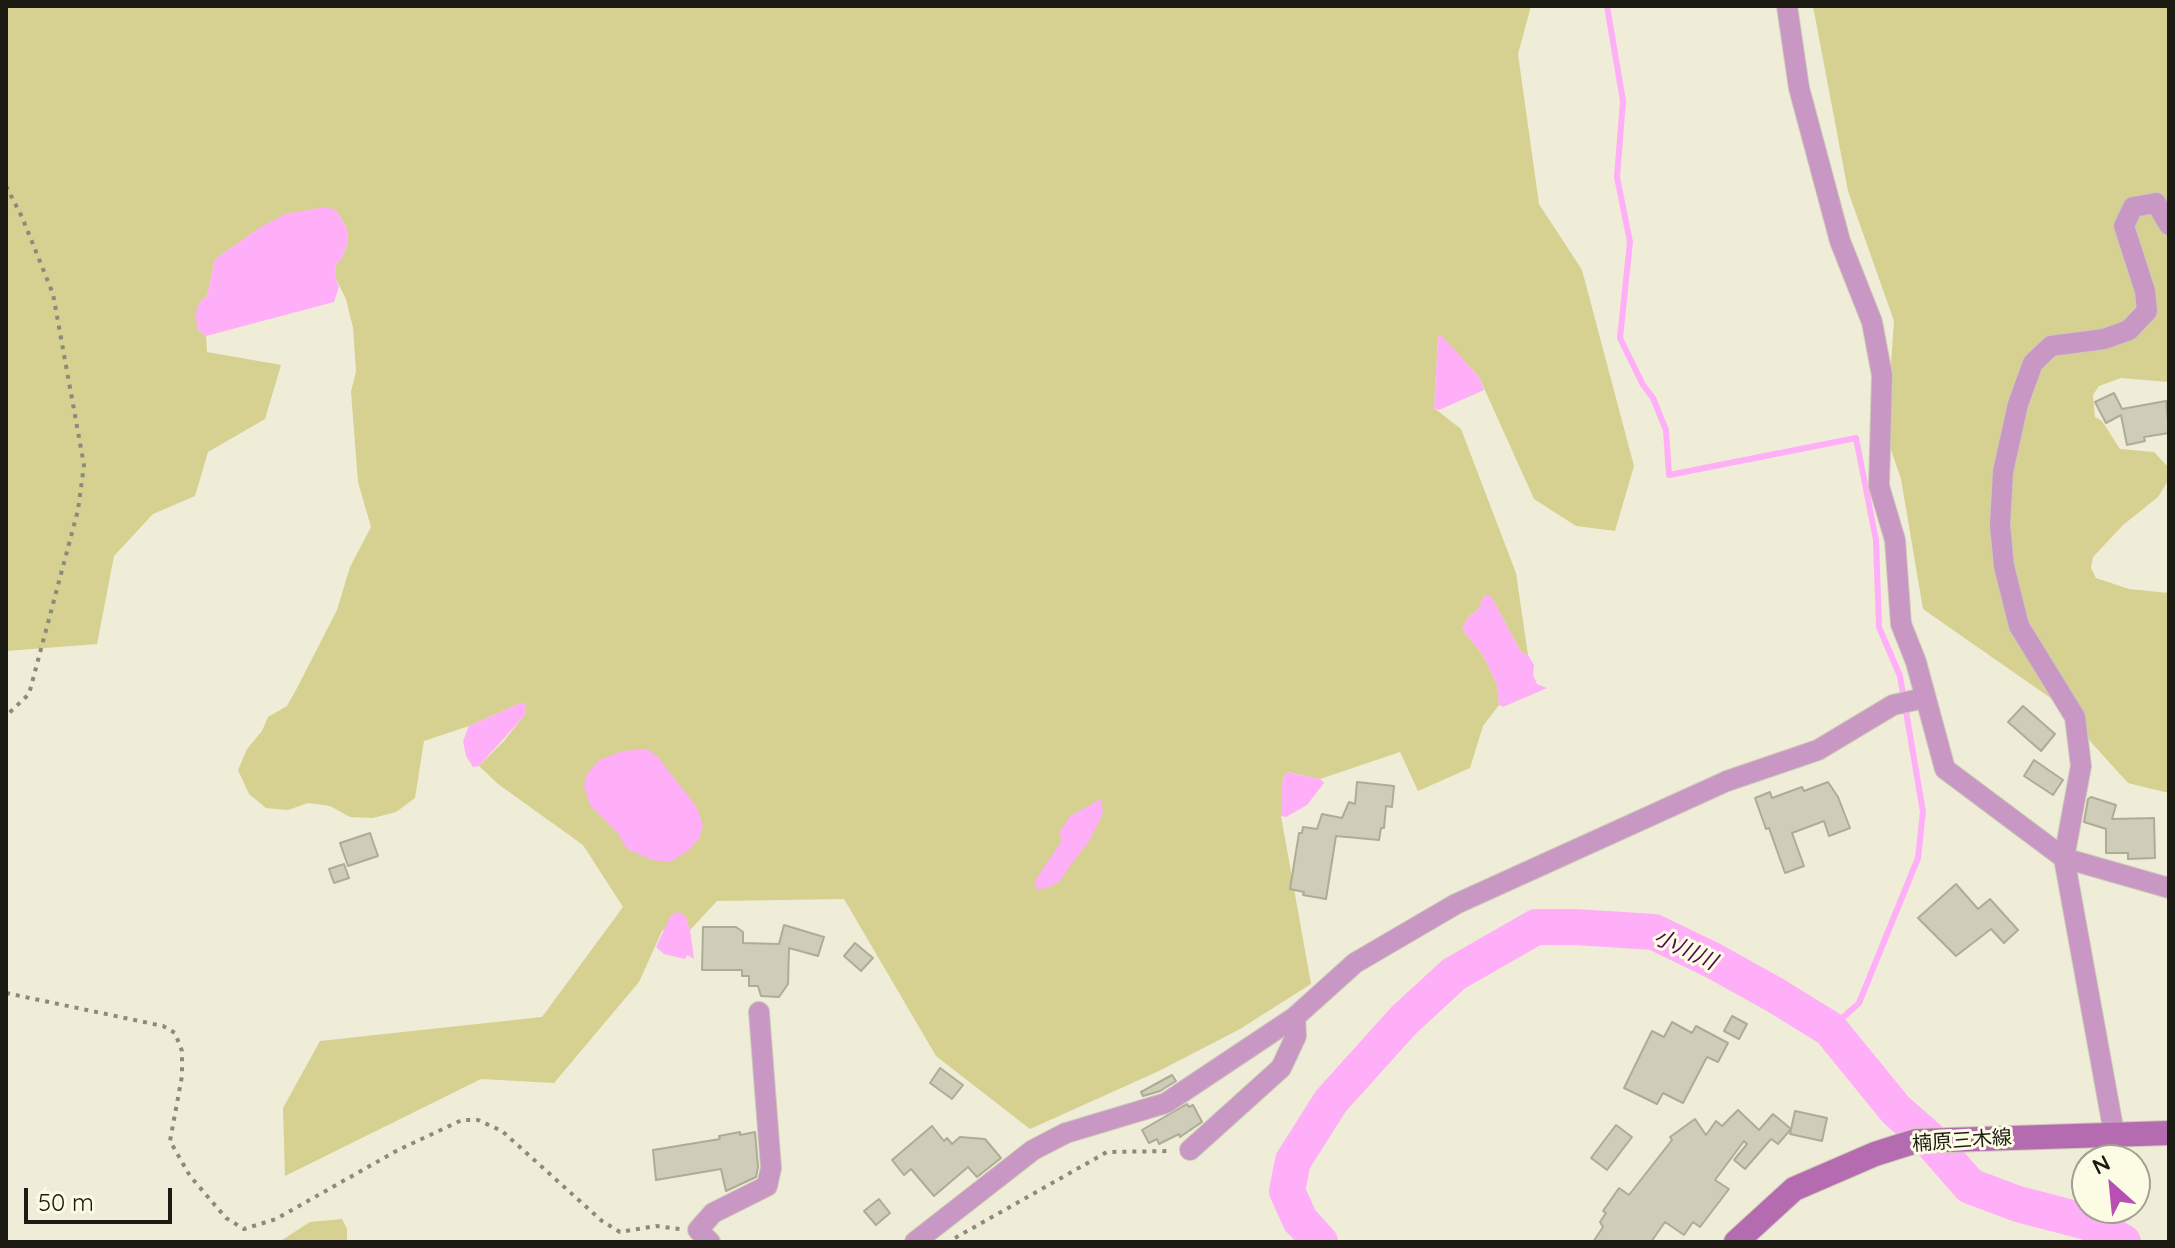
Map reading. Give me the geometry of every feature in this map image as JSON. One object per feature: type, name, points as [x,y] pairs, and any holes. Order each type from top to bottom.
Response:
[{"type":"main road","name":"楠原三木線","points":[[1736,1242],[1794,1189],[1875,1154],[1916,1141],[2169,1133]]},
{"type":"street","points":[[1787,6],[1799,88],[1811,134],[1840,241],[1872,322],[1882,375],[1879,486],[1895,540],[1901,624],[1916,662],[1945,769],[2064,858],[2169,888]]},
{"type":"street","points":[[2114,1133],[2112,1108],[2064,858],[2081,766],[2075,717],[2019,626],[2004,566],[2000,525],[2003,472],[2018,404],[2033,363],[2051,346],[2104,339],[2129,330],[2147,311],[2145,291],[2124,226],[2133,207],[2156,203],[2169,225]]},
{"type":"street","points":[[915,1242],[1033,1150],[1066,1133],[1166,1103],[1295,1017],[1355,963],[1456,904],[1727,781],[1818,750],[1893,705],[1924,698]]},
{"type":"street","points":[[704,1236],[713,1213],[767,1186],[771,1168],[759,1012]]},
{"type":"street","points":[[1190,1150],[1281,1068],[1296,1036],[1295,1017]]},
{"type":"path","points":[[6,186],[53,294],[84,465],[78,510],[29,694],[6,716]]},
{"type":"path","points":[[6,993],[163,1026],[175,1033],[182,1051],[182,1076],[170,1141],[190,1176],[226,1218],[244,1229],[276,1219],[398,1150],[462,1120],[478,1120],[502,1131],[602,1221],[620,1232],[656,1226],[704,1236]]},
{"type":"path","points":[[950,1242],[1107,1152],[1190,1150]]},
{"type":"shaded area","points":[[6,6],[1531,6],[1518,54],[1539,204],[1582,270],[1634,466],[1615,531],[1576,526],[1534,499],[1479,377],[1440,335],[1434,408],[1461,429],[1516,573],[1528,655],[1521,652],[1491,596],[1484,596],[1478,610],[1468,617],[1462,629],[1483,655],[1497,685],[1499,705],[1483,726],[1470,768],[1418,791],[1400,752],[1320,779],[1288,772],[1283,777],[1281,816],[1311,984],[1240,1029],[1159,1071],[1030,1129],[936,1056],[844,899],[717,901],[690,930],[685,915],[662,931],[639,982],[554,1083],[481,1079],[285,1176],[283,1108],[320,1041],[542,1017],[623,907],[583,845],[498,784],[479,766],[526,713],[525,703],[424,741],[415,798],[396,812],[373,818],[350,817],[330,806],[308,803],[288,810],[266,808],[249,794],[238,770],[247,749],[262,731],[268,717],[287,706],[297,688],[337,610],[350,567],[371,527],[358,482],[351,392],[356,371],[353,328],[346,299],[335,277],[336,265],[348,241],[347,229],[336,210],[261,227],[215,259],[207,296],[199,303],[198,330],[206,336],[207,352],[281,365],[265,419],[208,452],[195,496],[153,514],[114,556],[97,644],[6,651]]},
{"type":"shaded area","points":[[1813,6],[2169,6],[2169,382],[2121,378],[2099,386],[2093,395],[2095,417],[2102,421],[2120,449],[2154,452],[2169,468],[2169,479],[2158,497],[2123,525],[2093,557],[2091,568],[2096,578],[2129,589],[2169,593],[2169,793],[2128,783],[2052,699],[1923,609],[1901,479],[1886,435],[1894,321],[1848,191]]},
{"type":"shaded area","points":[[325,207],[336,210],[347,229],[348,241],[336,265],[335,277],[339,287],[334,302],[206,336],[198,330],[195,315],[199,303],[207,296],[215,259],[285,214]]},
{"type":"shaded area","points":[[1441,335],[1479,377],[1484,390],[1439,410],[1434,408],[1438,337]]},
{"type":"shaded area","points":[[1484,595],[1491,596],[1521,652],[1528,655],[1534,665],[1533,675],[1537,684],[1547,688],[1503,707],[1499,705],[1497,685],[1483,655],[1462,629],[1468,617],[1478,610]]},
{"type":"shaded area","points":[[526,703],[526,713],[479,766],[473,767],[466,756],[463,741],[469,726]]},
{"type":"shaded area","points":[[647,749],[657,756],[696,806],[703,825],[699,839],[688,851],[670,862],[653,860],[627,849],[617,832],[590,805],[584,786],[587,774],[599,760],[623,751]]},
{"type":"shaded area","points":[[1287,772],[1320,779],[1324,783],[1307,805],[1286,817],[1281,816],[1281,797],[1283,778]]},
{"type":"shaded area","points":[[1101,799],[1103,813],[1090,840],[1060,881],[1048,888],[1035,889],[1036,879],[1061,842],[1060,831],[1070,816]]},
{"type":"shaded area","points":[[678,912],[685,915],[694,959],[687,955],[685,959],[664,954],[656,947],[671,915]]},
{"type":"shaded area","points":[[342,1219],[347,1229],[347,1242],[279,1242],[310,1222]]},
{"type":"building","points":[[2114,393],[2122,409],[2166,401],[2169,433],[2144,437],[2145,441],[2127,445],[2121,415],[2106,423],[2095,402]]},
{"type":"building","points":[[2023,706],[2055,734],[2041,751],[2008,722]]},
{"type":"building","points":[[2034,760],[2063,780],[2053,795],[2024,776]]},
{"type":"building","points":[[1357,782],[1394,786],[1392,807],[1386,806],[1384,828],[1381,828],[1379,840],[1336,836],[1326,899],[1290,889],[1299,833],[1302,833],[1303,827],[1317,829],[1322,814],[1342,818],[1349,802],[1355,804]]},
{"type":"building","points":[[1828,782],[1838,797],[1850,828],[1829,836],[1824,821],[1792,833],[1804,866],[1785,873],[1755,798],[1770,792],[1772,798],[1802,787],[1804,791]]},
{"type":"building","points":[[2091,797],[2116,805],[2112,819],[2154,818],[2155,858],[2128,859],[2128,853],[2106,853],[2106,829],[2084,822]]},
{"type":"building","points":[[370,833],[378,856],[348,866],[340,843]]},
{"type":"building","points":[[344,864],[349,878],[334,883],[329,869]]},
{"type":"building","points":[[1956,884],[1978,909],[1990,899],[2018,930],[2004,943],[1991,929],[1956,956],[1918,918]]},
{"type":"building","points":[[784,925],[824,937],[818,956],[789,948],[788,984],[779,997],[761,996],[758,986],[749,986],[749,976],[742,976],[742,970],[702,970],[703,927],[736,927],[743,932],[743,943],[779,944]]},
{"type":"building","points":[[855,943],[873,958],[861,971],[844,956]]},
{"type":"building","points":[[1732,1016],[1747,1024],[1739,1039],[1724,1031]]},
{"type":"building","points":[[1672,1022],[1692,1033],[1696,1026],[1728,1043],[1718,1062],[1707,1057],[1683,1103],[1663,1093],[1657,1104],[1624,1088],[1652,1031],[1664,1037]]},
{"type":"building","points":[[940,1068],[963,1085],[952,1099],[930,1083]]},
{"type":"building","points":[[1172,1075],[1176,1081],[1160,1091],[1143,1096],[1141,1092]]},
{"type":"building","points":[[1187,1104],[1189,1107],[1193,1105],[1202,1122],[1180,1137],[1179,1134],[1159,1144],[1157,1139],[1149,1143],[1142,1130]]},
{"type":"building","points":[[1738,1110],[1759,1130],[1773,1114],[1791,1129],[1778,1144],[1771,1139],[1745,1169],[1734,1160],[1747,1144],[1744,1141],[1715,1180],[1729,1189],[1700,1227],[1693,1222],[1684,1235],[1665,1222],[1651,1242],[1593,1242],[1603,1227],[1600,1222],[1606,1213],[1603,1211],[1619,1188],[1629,1195],[1672,1140],[1670,1137],[1695,1119],[1706,1135],[1716,1121],[1722,1126]]},
{"type":"building","points":[[1795,1111],[1827,1118],[1822,1141],[1790,1134]]},
{"type":"building","points":[[1616,1125],[1632,1137],[1607,1170],[1591,1158]]},
{"type":"building","points":[[932,1126],[944,1141],[947,1138],[952,1144],[960,1137],[985,1139],[1001,1158],[977,1177],[968,1167],[934,1196],[911,1169],[904,1175],[892,1160]]},
{"type":"building","points":[[740,1132],[740,1135],[755,1132],[756,1177],[726,1191],[721,1169],[656,1180],[653,1150],[720,1139],[719,1136]]},
{"type":"building","points":[[879,1199],[890,1213],[876,1225],[864,1211]]},
{"type":"waterway","points":[[1607,6],[1623,101],[1617,177],[1630,242],[1620,338],[1643,385],[1653,398],[1666,430],[1669,475],[1856,438],[1876,540],[1879,627],[1900,676],[1923,812],[1918,858],[1859,1003],[1830,1029]]},
{"type":"waterway","name":"小川川","points":[[1320,1242],[1300,1220],[1287,1191],[1293,1161],[1331,1101],[1404,1020],[1454,974],[1536,927],[1654,932],[1712,960],[1830,1029],[1896,1110],[1928,1138],[1970,1186],[2018,1204],[2087,1222],[2123,1242]]}]
